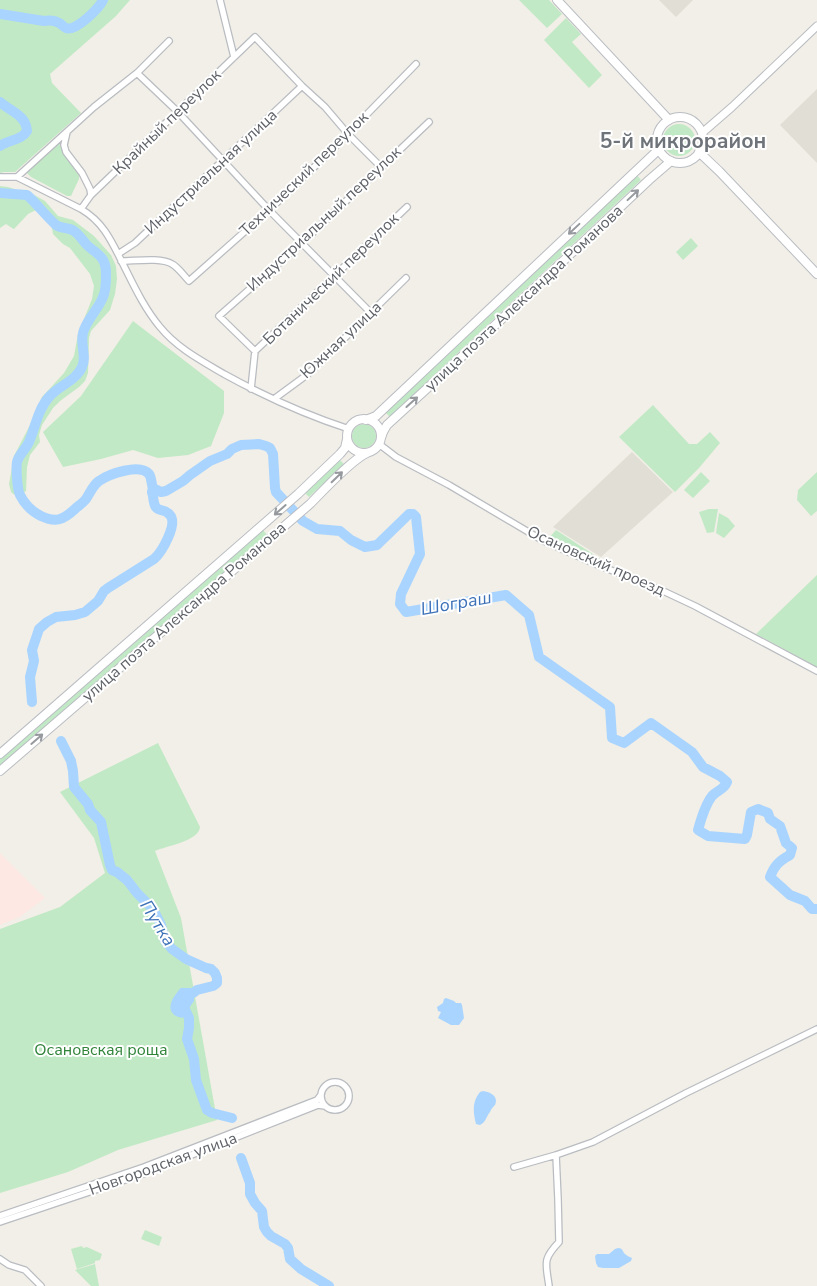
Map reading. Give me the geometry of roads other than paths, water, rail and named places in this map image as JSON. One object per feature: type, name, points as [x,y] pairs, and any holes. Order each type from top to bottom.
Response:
[{"type":"main road","points":[[557,0],[669,120]]},
{"type":"main road","points":[[680,117],[689,119],[697,124],[702,132],[703,141],[699,152],[687,162],[679,163],[664,157],[658,146],[657,138],[660,130],[669,120],[680,117]]},
{"type":"main road","name":"улица поэта Александра Романова","points":[[366,420],[376,416],[455,342],[655,153],[658,146]]},
{"type":"main road","points":[[699,152],[817,274]]},
{"type":"main road","name":"улица поэта Александра Романова","points":[[380,441],[387,425],[649,180],[672,161]]},
{"type":"main road","points":[[366,420],[378,426],[380,430],[380,441],[375,449],[367,453],[358,452],[353,449],[347,439],[349,429],[356,422],[366,420]]},
{"type":"main road","name":"улица поэта Александра Романова","points":[[0,754],[298,494],[340,454],[345,448],[347,439]]},
{"type":"main road","name":"улица поэта Александра Романова","points":[[0,771],[310,504],[352,463],[367,453]]},
{"type":"street","points":[[220,0],[234,57]]},
{"type":"street","points":[[702,132],[817,26]]},
{"type":"street","name":"Крайный переулок","points":[[81,209],[91,196],[255,37],[302,86]]},
{"type":"street","points":[[17,177],[94,107],[137,73],[169,41]]},
{"type":"street","name":"Технический переулок","points":[[122,261],[166,261],[173,264],[189,281],[269,210],[348,134],[416,64]]},
{"type":"street","points":[[137,73],[177,111],[269,210],[371,313]]},
{"type":"street","points":[[302,86],[325,107],[348,134],[381,167]]},
{"type":"street","name":"Индустриальная улица","points":[[118,254],[136,243],[302,86]]},
{"type":"street","name":"Индустриальный переулок","points":[[255,351],[219,316],[302,243],[429,122]]},
{"type":"street","points":[[68,130],[64,145],[66,152],[82,173],[90,189],[91,196]]},
{"type":"street","points":[[0,177],[17,177],[81,209],[98,221],[110,238],[145,306],[161,328],[181,347],[251,389],[320,419],[349,429]]},
{"type":"street","name":"Ботанический переулок","points":[[255,351],[407,207]]},
{"type":"street","name":"Южная улица","points":[[274,399],[308,374],[406,278]]},
{"type":"street","points":[[251,389],[255,351]]},
{"type":"street","name":"Осановский проезд","points":[[380,441],[396,457],[449,485],[542,540],[695,606],[817,671]]},
{"type":"street","points":[[514,1167],[593,1142],[686,1093],[817,1029]]},
{"type":"street","points":[[331,1082],[340,1082],[347,1089],[349,1098],[343,1107],[335,1110],[325,1106],[321,1096],[324,1087],[331,1082]]},
{"type":"street","name":"Новгородская улица","points":[[0,1216],[144,1167],[317,1100],[321,1096]]},
{"type":"street","name":"Новгородская улица","points":[[0,1222],[146,1173],[318,1106],[325,1106]]},
{"type":"street","points":[[549,1286],[546,1260],[548,1253],[559,1242],[556,1155]]},
{"type":"street","points":[[0,1259],[9,1265],[25,1270],[41,1286]]},
{"type":"water","points":[[181,988],[191,991],[194,995],[194,1001],[182,1018],[172,1013],[171,1009],[174,996]]},
{"type":"water","points":[[446,998],[462,1005],[464,1018],[459,1025],[451,1025],[438,1018],[441,1012],[438,1011],[437,1007]]},
{"type":"water","points":[[483,1091],[493,1095],[496,1102],[485,1121],[480,1125],[476,1124],[474,1107],[477,1096]]},
{"type":"water","points":[[618,1248],[622,1249],[626,1255],[632,1258],[631,1261],[619,1268],[598,1267],[595,1256],[597,1254],[609,1254]]},
{"type":"waterway","name":"Шограш","points":[[0,14],[44,21],[50,20],[70,28],[87,19],[103,0]]},
{"type":"waterway","name":"Шограш","points":[[0,102],[21,117],[27,131],[22,137],[0,146]]},
{"type":"waterway","name":"Шограш","points":[[0,193],[27,195],[56,225],[72,230],[77,234],[97,253],[105,264],[106,269],[104,295],[83,333],[84,359],[82,367],[76,376],[53,393],[45,402],[29,442],[17,462],[19,492],[31,510],[51,519],[63,518],[85,500],[99,481],[124,471],[139,469],[145,471],[150,476],[153,488],[161,492],[166,491],[210,461],[227,454],[232,449],[241,445],[259,444],[270,448],[273,454],[276,492],[303,521],[317,529],[340,531],[351,540],[365,547],[377,545],[409,514],[413,514],[416,517],[420,554],[401,594],[400,604],[406,612],[506,595],[529,615],[539,657],[610,707],[612,738],[624,743],[651,723],[692,752],[703,767],[727,782],[710,800],[698,830],[708,836],[745,839],[751,812],[758,809],[768,813],[770,819],[780,826],[786,843],[792,848],[790,855],[777,864],[770,877],[790,895],[805,901],[812,909],[817,909]]},
{"type":"waterway","name":"Путка","points":[[32,702],[30,677],[34,661],[32,650],[39,629],[56,617],[85,612],[98,601],[104,591],[154,559],[165,544],[171,531],[172,519],[167,512],[157,509],[155,506],[153,488]]},
{"type":"waterway","name":"Путка","points":[[61,741],[71,761],[74,787],[101,822],[112,870],[127,880],[153,909],[161,925],[165,941],[172,949],[186,959],[211,969],[215,973],[217,983],[213,986],[197,990],[193,993],[183,993],[180,998],[189,1018],[187,1039],[194,1059],[196,1080],[207,1110],[232,1118]]},
{"type":"waterway","name":"Путка","points":[[241,1158],[250,1183],[250,1194],[262,1211],[264,1227],[267,1232],[285,1244],[288,1248],[290,1259],[301,1269],[329,1286]]},
{"type":"district","name":"5-й микрорайон","points":[[683,141]]},
{"type":"park label","name":"Осановская роща","points":[[101,1050]]}]
